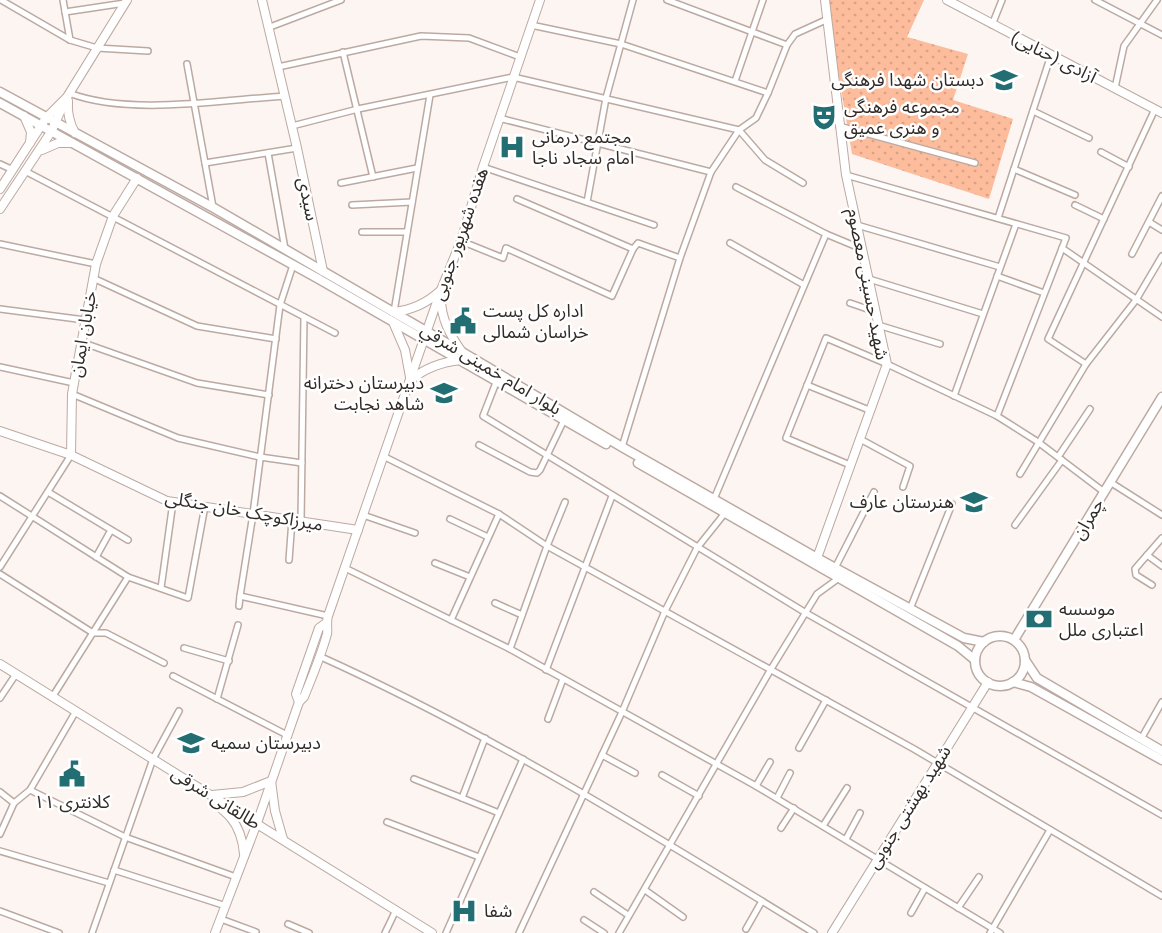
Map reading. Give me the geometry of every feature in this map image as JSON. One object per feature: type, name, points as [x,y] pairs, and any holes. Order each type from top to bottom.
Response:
[{"type":"main road","name":"سیدی","points":[[262,0],[297,148],[320,273]]},
{"type":"main road","name":"هفده شهریور جنوبی","points":[[215,933],[257,823],[299,702],[304,697],[328,631],[327,620],[425,335],[461,241],[483,166],[540,0]]},
{"type":"main road","name":"شهید حسینی معصوم","points":[[817,558],[887,364],[846,175],[825,0]]},
{"type":"main road","name":"آزادی (حنایی)","points":[[947,0],[1159,111]]},
{"type":"main road","points":[[0,209],[56,124],[68,95],[126,2]]},
{"type":"main road","name":"بلوار امام خمینی شرقي","points":[[0,93],[213,208],[285,249],[304,266],[320,273],[393,317],[817,558],[964,638],[984,642]]},
{"type":"main road","points":[[0,189],[46,118],[68,95]]},
{"type":"main road","points":[[68,95],[67,111],[76,134]]},
{"type":"main road","name":"بلوار امام خمینی شرقي","points":[[0,103],[293,265],[304,266]]},
{"type":"main road","points":[[24,116],[31,132],[30,144]]},
{"type":"main road","points":[[38,152],[49,146],[70,143]]},
{"type":"main road","name":"خیابان ایمان","points":[[71,455],[72,393],[96,264],[113,216],[137,178]]},
{"type":"main road","points":[[441,290],[441,307],[445,323],[462,356],[428,368],[410,381],[405,350],[393,317],[433,298],[441,290]]},
{"type":"main road","name":"بلوار امام خمینی شرقي","points":[[462,356],[496,380],[564,420],[958,645],[975,660]]},
{"type":"main road","name":"چمران","points":[[1014,640],[1162,397]]},
{"type":"main road","name":"میرزاکوچک خان جنگلی","points":[[0,431],[71,455],[167,501],[358,530]]},
{"type":"main road","name":"هفده شهریور جنوبی","points":[[299,702],[296,694],[299,683],[318,628],[327,620]]},
{"type":"main road","points":[[1025,660],[1022,673],[1013,682],[1000,686],[988,682],[978,673],[975,660],[976,653],[984,642],[998,636],[1014,640],[1020,645],[1025,660],[1037,678],[1162,751]]},
{"type":"main road","name":"طالقانی شرقی","points":[[0,664],[432,933]]},
{"type":"main road","name":"شهید بهشتی جنوبی","points":[[832,933],[988,682]]},
{"type":"main road","points":[[1013,682],[1031,687],[1162,760]]},
{"type":"main road","points":[[244,858],[240,832],[214,802],[212,795],[243,792],[271,781],[275,811],[283,839]]},
{"type":"street","points":[[1,0],[70,40],[97,48],[148,51]]},
{"type":"street","points":[[63,0],[70,40]]},
{"type":"street","points":[[270,27],[341,0]]},
{"type":"street","points":[[587,202],[606,98],[633,0]]},
{"type":"street","points":[[667,0],[787,45]]},
{"type":"street","points":[[735,81],[763,0]]},
{"type":"street","points":[[992,25],[1002,0]]},
{"type":"street","points":[[1095,0],[1162,36]]},
{"type":"street","points":[[1115,88],[1124,46],[1157,0]]},
{"type":"street","points":[[65,12],[126,2]]},
{"type":"street","points":[[622,447],[680,258],[711,172],[739,130],[756,118],[787,45],[795,34],[828,19]]},
{"type":"street","points":[[531,25],[621,44],[768,93]]},
{"type":"street","points":[[278,67],[421,36],[469,38],[520,57]]},
{"type":"street","points":[[343,52],[374,177]]},
{"type":"street","points":[[998,218],[1051,55]]},
{"type":"street","points":[[187,64],[213,208]]},
{"type":"street","points":[[292,126],[358,109],[513,77],[739,130],[765,160],[803,183]]},
{"type":"street","points":[[68,95],[85,99],[159,106],[285,96]]},
{"type":"street","points":[[393,317],[430,95]]},
{"type":"street","points":[[1033,111],[1089,138]]},
{"type":"street","points":[[1086,364],[1048,339],[1129,167],[1159,111]]},
{"type":"street","points":[[500,118],[711,172]]},
{"type":"street","points":[[839,126],[975,163]]},
{"type":"street","points":[[205,163],[297,148]]},
{"type":"street","points":[[1101,152],[1129,167]]},
{"type":"street","points":[[268,153],[285,249]]},
{"type":"street","points":[[0,164],[13,170]]},
{"type":"street","points":[[483,166],[654,225]]},
{"type":"street","points":[[341,183],[417,168]]},
{"type":"street","points":[[1014,169],[1076,195]]},
{"type":"street","points":[[25,171],[335,333]]},
{"type":"street","points":[[846,175],[1066,238],[997,416]]},
{"type":"street","points":[[736,187],[826,234],[862,249]]},
{"type":"street","points":[[1132,254],[1162,196]]},
{"type":"street","points":[[517,199],[633,249]]},
{"type":"street","points":[[352,205],[412,202]]},
{"type":"street","points":[[1075,205],[1104,219]]},
{"type":"street","points":[[1149,222],[1162,230]]},
{"type":"street","points":[[954,396],[1016,224]]},
{"type":"street","points":[[857,225],[1000,267]]},
{"type":"street","points":[[362,232],[407,232]]},
{"type":"street","points":[[714,499],[826,234]]},
{"type":"street","points":[[461,241],[503,258],[506,248],[612,296],[633,249],[638,243],[680,258]]},
{"type":"street","points":[[730,243],[804,285]]},
{"type":"street","points":[[0,244],[96,264]]},
{"type":"street","points":[[1062,248],[1162,317]]},
{"type":"street","points":[[1020,474],[1086,364],[1136,300],[1162,256]]},
{"type":"street","points":[[239,606],[280,305],[293,265]]},
{"type":"street","points":[[997,276],[1044,293]]},
{"type":"street","points":[[93,278],[197,326],[276,339]]},
{"type":"street","points":[[869,279],[983,314]]},
{"type":"street","points":[[850,303],[876,312]]},
{"type":"street","points":[[0,309],[85,320]]},
{"type":"street","points":[[301,521],[304,317]]},
{"type":"street","points":[[879,326],[940,344]]},
{"type":"street","points":[[850,465],[786,438],[826,338],[997,416],[1038,442],[1104,492]]},
{"type":"street","points":[[81,342],[197,383],[268,395]]},
{"type":"street","points":[[0,367],[74,383]]},
{"type":"street","points":[[496,380],[483,416],[806,613],[1162,815]]},
{"type":"street","points":[[807,385],[869,410]]},
{"type":"street","points":[[72,393],[178,438],[260,457],[302,463]]},
{"type":"street","points":[[1015,525],[1090,409]]},
{"type":"street","points":[[479,445],[530,472],[537,473],[564,420]]},
{"type":"street","points":[[860,439],[910,466],[903,487]]},
{"type":"street","points":[[0,567],[71,455]]},
{"type":"street","points":[[383,456],[499,514],[547,546],[914,749],[1162,896]]},
{"type":"street","points":[[1110,482],[1162,515]]},
{"type":"street","points":[[48,492],[128,540]]},
{"type":"street","points":[[835,567],[874,492]]},
{"type":"street","points":[[0,496],[128,577],[188,598],[205,506]]},
{"type":"street","points":[[546,670],[612,496]]},
{"type":"street","points":[[161,588],[173,502]]},
{"type":"street","points":[[510,649],[565,502]]},
{"type":"street","points":[[910,609],[952,504]]},
{"type":"street","points":[[519,933],[622,712],[665,611],[697,548],[725,513]]},
{"type":"street","points":[[451,620],[499,514]]},
{"type":"street","points":[[363,515],[415,533]]},
{"type":"street","points":[[450,519],[488,537]]},
{"type":"street","points":[[290,560],[292,520]]},
{"type":"street","points":[[96,556],[111,530]]},
{"type":"street","points":[[1152,585],[1135,573],[1135,569],[1162,538]]},
{"type":"street","points":[[1147,555],[1162,566]]},
{"type":"street","points":[[435,563],[470,578]]},
{"type":"street","points":[[345,568],[510,649],[756,786],[846,839],[992,931],[1000,933]]},
{"type":"street","points":[[0,573],[93,633],[106,633],[164,663]]},
{"type":"street","points":[[53,696],[128,577]]},
{"type":"street","points":[[619,933],[771,669],[818,594],[840,578]]},
{"type":"street","points":[[240,596],[327,620]]},
{"type":"street","points":[[495,603],[522,615]]},
{"type":"street","points":[[217,699],[238,625]]},
{"type":"street","points":[[184,648],[229,661]]},
{"type":"street","points":[[319,656],[390,688],[523,759],[671,845],[814,933]]},
{"type":"street","points":[[0,698],[16,674]]},
{"type":"street","points":[[173,676],[287,735]]},
{"type":"street","points":[[548,719],[563,679]]},
{"type":"street","points":[[799,748],[826,700]]},
{"type":"street","points":[[1141,739],[1162,702]]},
{"type":"street","points":[[0,834],[14,803],[30,790],[76,711]]},
{"type":"street","points":[[92,933],[153,759],[179,711]]},
{"type":"street","points":[[462,798],[485,738]]},
{"type":"street","points":[[602,755],[635,772]]},
{"type":"street","points":[[446,933],[523,759]]},
{"type":"street","points":[[756,786],[770,762]]},
{"type":"street","points":[[777,798],[790,773]]},
{"type":"street","points":[[662,775],[699,796]]},
{"type":"street","points":[[414,779],[499,813]]},
{"type":"street","points":[[823,826],[847,788]]},
{"type":"street","points":[[30,790],[125,837],[236,878]]},
{"type":"street","points":[[0,792],[14,803]]},
{"type":"street","points":[[781,828],[794,808]]},
{"type":"street","points":[[846,839],[860,813]]},
{"type":"street","points":[[387,822],[479,857]]},
{"type":"street","points":[[992,931],[1050,830]]},
{"type":"street","points":[[0,851],[110,883]]},
{"type":"street","points":[[114,870],[226,906]]},
{"type":"street","points":[[958,908],[980,877]]},
{"type":"street","points":[[911,913],[925,888]]},
{"type":"street","points":[[645,890],[683,917]]},
{"type":"street","points":[[594,892],[628,915]]},
{"type":"street","points":[[746,929],[762,901]]},
{"type":"street","points":[[386,933],[396,910]]},
{"type":"street","points":[[0,911],[59,933]]},
{"type":"street","points":[[221,919],[256,932]]},
{"type":"street","points":[[584,920],[604,933]]},
{"type":"street","points":[[288,924],[309,933]]},
{"type":"shaded area","points":[[826,0],[924,0],[907,37],[968,54],[953,100],[1013,119],[989,199],[852,154]]},
{"type":"place","name":"دبستان شهدا فرهنگی","points":[[1004,80]]},
{"type":"place","name":"مجموعه فرهنگی و هنری عمیق","points":[[824,117]]},
{"type":"place","name":"مجتمع درمانی امام سجاد ناجا","points":[[512,147]]},
{"type":"place","name":"اداره کل پست خراسان شمالی","points":[[463,321]]},
{"type":"place","name":"دبیرستان دخترانه شاهد نجابت","points":[[444,393]]},
{"type":"place","name":"هنرستان عارف","points":[[974,502]]},
{"type":"place","name":"موسسه اعتباری ملل","points":[[1039,619]]},
{"type":"place","name":"دبیرستان سمیه","points":[[191,743]]},
{"type":"place","name":"کلانتری ۱۱","points":[[72,774]]},
{"type":"place","name":"شفا","points":[[464,911]]}]
